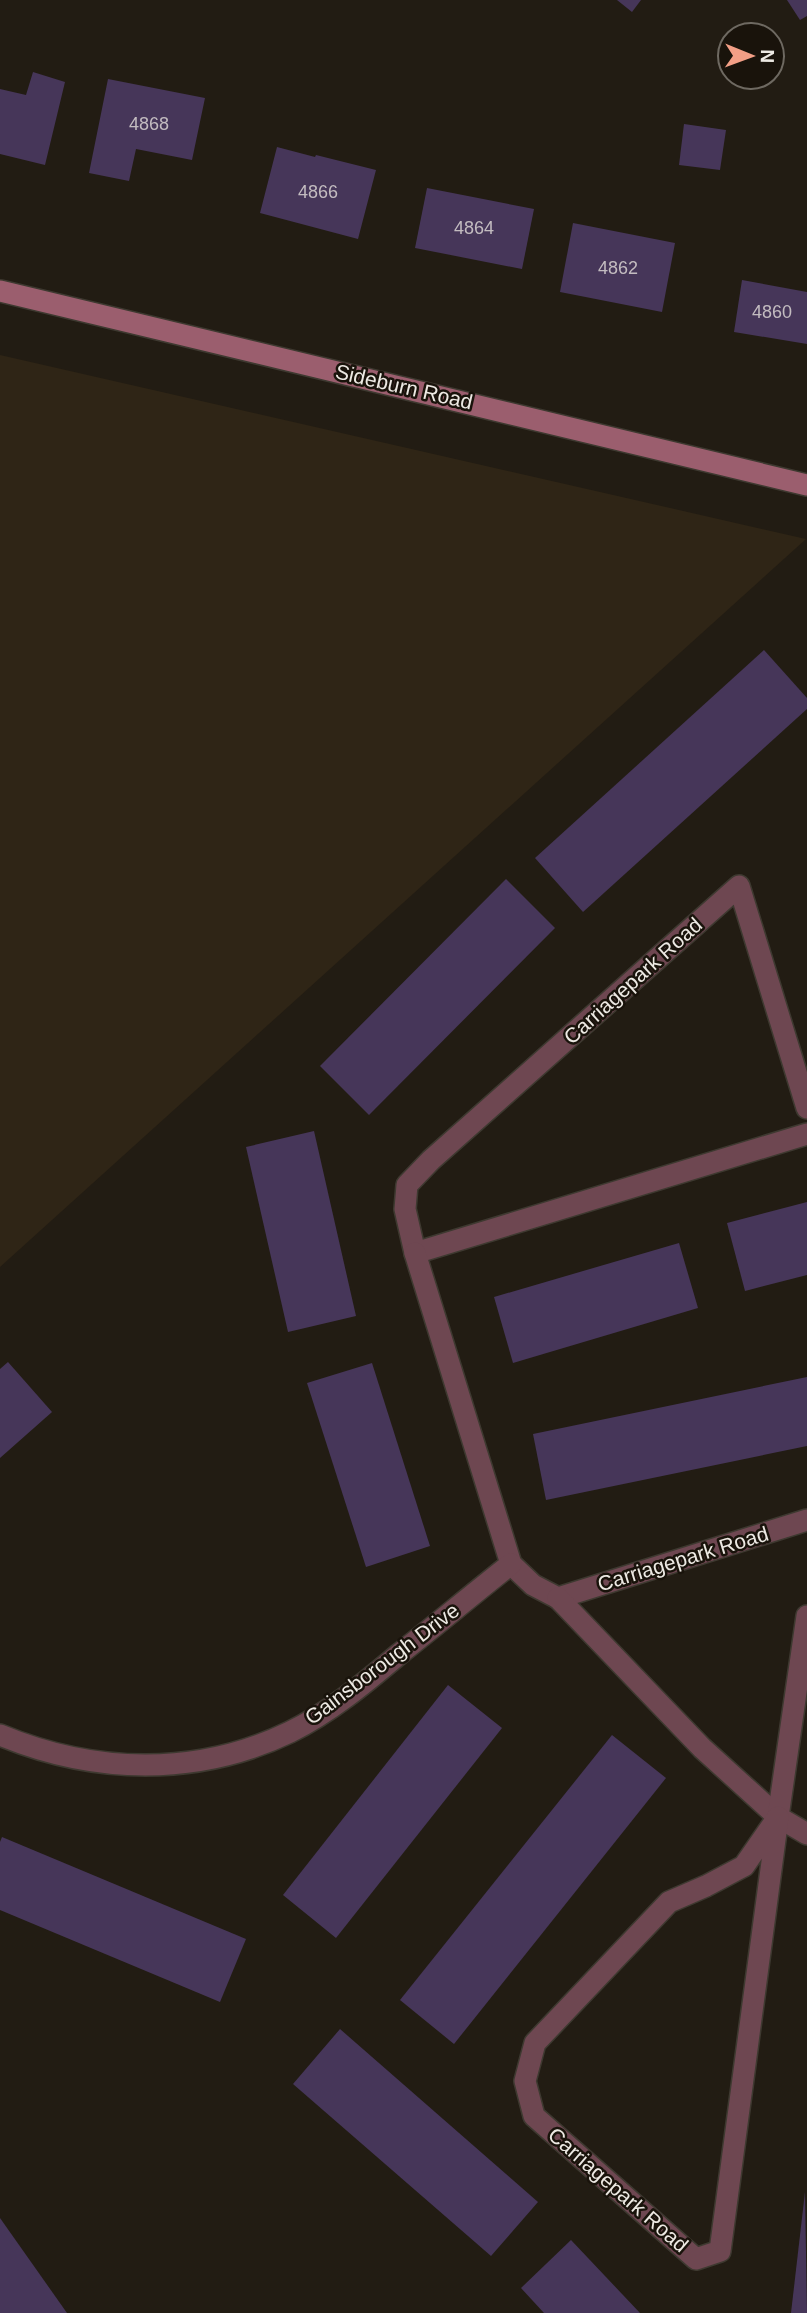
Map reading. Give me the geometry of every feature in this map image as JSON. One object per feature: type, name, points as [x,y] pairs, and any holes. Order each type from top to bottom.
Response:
[{"type":"street","name":"Sideburn Road","points":[[0,291],[807,485]]},
{"type":"street","name":"Carriagepark Road","points":[[510,1564],[415,1253],[405,1209],[407,1185],[430,1160],[739,886],[807,1108]]},
{"type":"street","points":[[415,1253],[807,1134]]},
{"type":"street","name":"Carriagepark Road","points":[[558,1598],[807,1520]]},
{"type":"street","points":[[510,1564],[533,1585],[558,1598],[702,1748],[778,1817],[807,1835]]},
{"type":"street","name":"Gainsborough Drive","points":[[0,1735],[60,1756],[148,1767],[176,1765],[234,1754],[290,1732],[332,1707],[510,1564]]},
{"type":"street","name":"Carriagepark Road","points":[[778,1817],[744,1866],[669,1902],[535,2043],[525,2081],[534,2116],[696,2259],[720,2251],[807,1616]]},
{"type":"shaded area","points":[[0,355],[806,539],[0,1267]]},
{"type":"building","points":[[617,0],[641,0],[632,12]]},
{"type":"building","points":[[787,0],[807,0],[807,16],[800,20]]},
{"type":"building","points":[[33,72],[65,82],[45,165],[0,154],[0,89],[26,95]]},
{"type":"building","points":[[108,79],[205,98],[192,160],[136,149],[129,181],[89,173]]},
{"type":"building","points":[[684,124],[726,130],[720,170],[679,165]]},
{"type":"building","points":[[277,147],[376,170],[358,239],[260,213]]},
{"type":"building","points":[[427,188],[534,209],[522,269],[415,248]]},
{"type":"building","points":[[573,223],[675,243],[662,312],[560,292]]},
{"type":"building","points":[[742,280],[807,292],[807,344],[734,332]]},
{"type":"building","points":[[764,650],[807,698],[807,709],[583,912],[535,858]]},
{"type":"building","points":[[506,879],[555,928],[369,1115],[320,1066]]},
{"type":"building","points":[[314,1131],[356,1316],[288,1332],[246,1147]]},
{"type":"building","points":[[807,1202],[807,1275],[745,1291],[727,1223]]},
{"type":"building","points":[[679,1243],[698,1308],[513,1363],[494,1297]]},
{"type":"building","points":[[8,1362],[52,1412],[0,1458],[0,1369]]},
{"type":"building","points":[[372,1363],[430,1546],[366,1567],[307,1383]]},
{"type":"building","points":[[807,1377],[807,1446],[546,1500],[533,1434]]},
{"type":"building","points":[[448,1685],[502,1728],[336,1938],[283,1895]]},
{"type":"building","points":[[612,1735],[666,1778],[454,2044],[400,2000]]},
{"type":"building","points":[[2,1837],[246,1939],[220,2002],[0,1910]]},
{"type":"building","points":[[340,2029],[538,2202],[491,2256],[293,2084]]},
{"type":"building","points":[[805,2192],[807,2313],[791,2313]]},
{"type":"building","points":[[0,2218],[67,2313],[0,2313]]},
{"type":"building","points":[[571,2240],[640,2313],[544,2313],[521,2288]]}]
